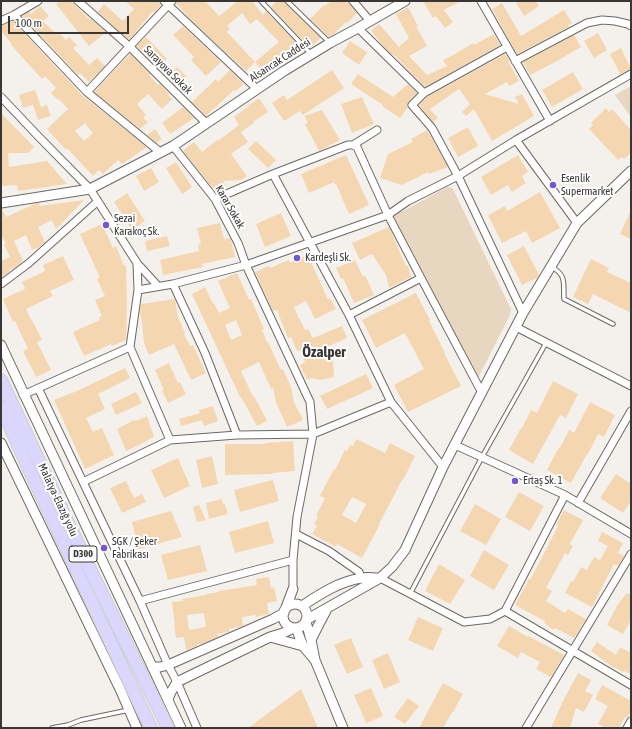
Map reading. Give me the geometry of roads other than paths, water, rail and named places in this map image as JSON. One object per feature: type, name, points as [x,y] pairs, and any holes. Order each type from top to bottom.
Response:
[{"type":"highway","name":"Malatya-Elazığ yolu","points":[[1,380],[88,565],[168,728]]},
{"type":"highway","name":"Malatya-Elazığ yolu","points":[[1,407],[150,728]]},
{"type":"street","points":[[1,21],[38,1]]},
{"type":"street","name":"Sarayova Sokak","points":[[78,1],[130,47],[206,123]]},
{"type":"street","points":[[353,1],[370,21]]},
{"type":"street","name":"Alsancak Caddesi","points":[[1,203],[90,189],[172,146],[311,54],[405,1]]},
{"type":"street","points":[[481,1],[550,121]]},
{"type":"street","points":[[87,92],[130,47],[168,2],[257,89]]},
{"type":"street","points":[[14,15],[87,92],[160,152]]},
{"type":"street","points":[[515,61],[587,23],[602,20],[615,21],[631,26]]},
{"type":"street","points":[[358,28],[424,93]]},
{"type":"street","points":[[507,47],[424,93],[412,105],[432,128],[458,176],[523,313]]},
{"type":"street","points":[[138,290],[174,284],[246,265],[388,216],[408,201],[458,176],[516,140],[631,74]]},
{"type":"street","points":[[1,97],[90,189],[137,263],[158,286]]},
{"type":"street","points":[[215,199],[273,174],[348,145],[353,145],[377,130]]},
{"type":"street","points":[[516,140],[577,223]]},
{"type":"street","points":[[353,145],[357,147],[388,216],[482,393]]},
{"type":"street","name":"Karar Sokak","points":[[172,146],[215,199],[238,243],[246,265],[310,402],[313,434],[297,517],[293,560],[293,589]]},
{"type":"street","points":[[168,699],[177,682],[270,637],[302,626],[306,621],[380,578],[392,567],[405,550],[443,467],[523,313],[577,223],[631,171]]},
{"type":"street","points":[[273,174],[349,315],[391,402],[443,467]]},
{"type":"street","points":[[1,284],[30,264],[98,201]]},
{"type":"street","points":[[137,263],[138,290],[130,347],[170,440]]},
{"type":"street","points":[[349,315],[420,278]]},
{"type":"street","points":[[174,284],[205,353],[237,435]]},
{"type":"street","points":[[516,327],[631,386]]},
{"type":"street","points":[[1,346],[181,728]]},
{"type":"street","points":[[23,395],[130,347]]},
{"type":"street","points":[[38,388],[140,601],[197,728]]},
{"type":"street","points":[[83,482],[170,440],[237,435],[313,434],[391,402]]},
{"type":"street","points":[[578,503],[631,411]]},
{"type":"street","points":[[1,443],[137,728]]},
{"type":"street","points":[[455,445],[565,495],[631,534]]},
{"type":"street","points":[[152,667],[160,667],[168,664],[273,619],[284,612],[291,605],[294,604],[301,606],[341,583],[361,578],[380,578],[464,622],[490,620],[505,611],[565,495]]},
{"type":"street","points":[[296,534],[329,551],[359,572],[361,578]]},
{"type":"street","points":[[526,728],[631,554]]},
{"type":"street","points":[[140,601],[293,560]]},
{"type":"street","points":[[293,589],[301,606],[306,612],[306,621],[312,640],[315,660],[343,728]]},
{"type":"street","points":[[293,589],[284,612],[285,622],[287,625],[295,628],[303,646],[315,660]]},
{"type":"street","points":[[312,640],[327,609]]},
{"type":"street","points":[[505,611],[631,685]]},
{"type":"street","points":[[270,637],[303,646]]},
{"type":"street","points":[[627,728],[631,721]]},
{"type":"lane","points":[[261,1],[311,54]]},
{"type":"lane","points":[[287,1],[330,43]]},
{"type":"lane","points":[[552,266],[563,278],[564,299],[613,324]]},
{"type":"lane","points":[[410,594],[482,457],[546,343]]},
{"type":"lane","points":[[52,728],[129,710]]},
{"type":"place","name":"Esenlik Supermarket","points":[[553,185]]},
{"type":"place","name":"Sezai Karakoç Sk.","points":[[106,225]]},
{"type":"place","name":"Kardeşli Sk.","points":[[297,258]]},
{"type":"place","name":"Ertaş Sk. 1","points":[[515,481]]},
{"type":"place","name":"SGK / Şeker Fabrikası","points":[[104,548]]},
{"type":"district","name":"Özalper","points":[[324,352]]}]
